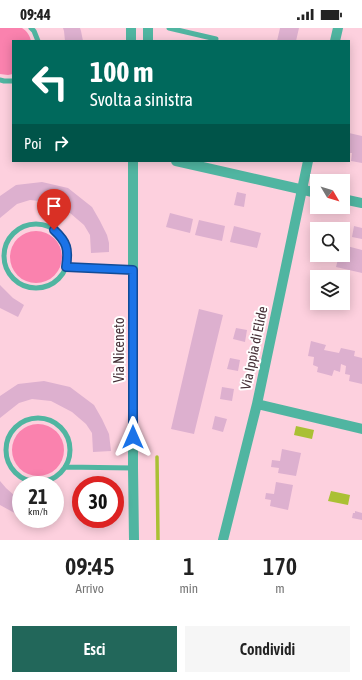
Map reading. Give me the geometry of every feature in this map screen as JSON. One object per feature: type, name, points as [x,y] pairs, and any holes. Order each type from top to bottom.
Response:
[{"type":"street","points":[[131,28],[131,40]]},
{"type":"street","points":[[148,28],[148,40]]},
{"type":"street","points":[[336,40],[338,28]]},
{"type":"street","name":"Via Niceneto","points":[[133,162],[134,540]]},
{"type":"street","points":[[180,162],[310,191]]},
{"type":"street","name":"Via Ippia di Elide","points":[[223,540],[257,404],[308,162]]},
{"type":"street","points":[[350,200],[362,203]]},
{"type":"street","points":[[257,404],[362,429]]},
{"type":"lane","points":[[31,28],[38,40]]},
{"type":"lane","points":[[169,28],[216,39]]},
{"type":"lane","points":[[0,80],[4,82],[12,81]]},
{"type":"lane","points":[[34,224],[45,225],[62,237],[68,256],[66,267],[61,276],[53,283],[43,288],[33,288],[22,285],[7,271],[4,260],[8,240],[15,232],[24,226],[34,224]]},
{"type":"lane","points":[[66,267],[133,270]]},
{"type":"lane","points":[[65,467],[69,458],[70,448],[68,438],[62,429],[54,423],[45,419],[30,419],[17,426],[10,434],[6,444],[6,455],[10,466],[17,474],[26,480],[37,482],[48,481],[58,475],[65,467],[133,468]]},
{"type":"shaded area","points":[[0,28],[22,28],[27,32],[31,40],[12,40],[12,74],[0,74]]},
{"type":"shaded area","points":[[36,231],[46,233],[54,239],[60,247],[62,257],[60,267],[54,275],[46,281],[36,283],[26,281],[18,275],[12,267],[10,257],[12,247],[18,239],[26,233]]},
{"type":"shaded area","points":[[38,424],[48,426],[56,432],[62,440],[64,450],[62,460],[56,468],[48,474],[38,476],[28,474],[20,468],[14,460],[12,450],[14,440],[20,432],[28,426]]},
{"type":"shaded area","points":[[296,426],[314,430],[312,439],[294,435]]},
{"type":"shaded area","points":[[331,491],[350,495],[348,505],[328,501]]},
{"type":"building","points":[[63,28],[80,28],[83,40],[65,40]]},
{"type":"building","points":[[280,28],[299,28],[296,40],[277,40]]},
{"type":"building","points":[[350,133],[362,136],[362,163],[351,161],[352,153],[350,153]]},
{"type":"building","points":[[42,182],[68,188],[92,207],[107,235],[109,252],[91,253],[90,235],[84,225],[70,213],[49,202],[30,200],[17,204],[0,218],[0,196],[16,185]]},
{"type":"building","points":[[237,192],[246,194],[244,207],[234,205]]},
{"type":"building","points":[[170,213],[193,219],[190,233],[166,227]]},
{"type":"building","points":[[199,220],[225,226],[222,241],[195,235]]},
{"type":"building","points":[[234,226],[261,233],[257,248],[230,242]]},
{"type":"building","points":[[354,226],[362,228],[362,239],[352,237]]},
{"type":"building","points":[[350,247],[362,250],[362,273],[336,267],[337,262],[350,262]]},
{"type":"building","points":[[0,285],[13,298],[24,305],[18,317],[0,308]]},
{"type":"building","points":[[199,309],[223,315],[194,434],[171,429]]},
{"type":"building","points":[[236,328],[247,330],[245,342],[233,339]]},
{"type":"building","points":[[311,341],[326,345],[324,350],[339,353],[341,348],[355,351],[354,356],[362,358],[362,384],[349,381],[350,375],[345,374],[346,366],[341,364],[340,372],[334,370],[332,376],[317,372],[318,367],[313,365],[314,357],[308,356]]},
{"type":"building","points":[[230,358],[240,360],[238,371],[227,369]]},
{"type":"building","points":[[44,381],[70,387],[94,405],[109,434],[111,451],[93,452],[92,433],[86,424],[72,412],[51,401],[32,399],[19,403],[0,418],[0,396],[18,384]]},
{"type":"building","points":[[222,387],[234,389],[232,401],[220,399]]},
{"type":"building","points":[[215,416],[227,419],[223,432],[212,429]]},
{"type":"building","points":[[282,449],[301,453],[296,476],[278,473],[279,468],[271,467],[272,460],[280,461]]},
{"type":"building","points":[[0,481],[12,493],[12,512],[0,505]]},
{"type":"building","points":[[276,482],[293,485],[288,510],[270,506],[271,500],[265,499],[266,493],[274,494]]},
{"type":"building","points":[[355,511],[362,513],[362,520],[352,518]]},
{"type":"waterway","points":[[157,457],[158,540]]},
{"type":"route","points":[[54,230],[62,237],[66,246],[68,256],[66,267],[133,270],[133,437]]}]
